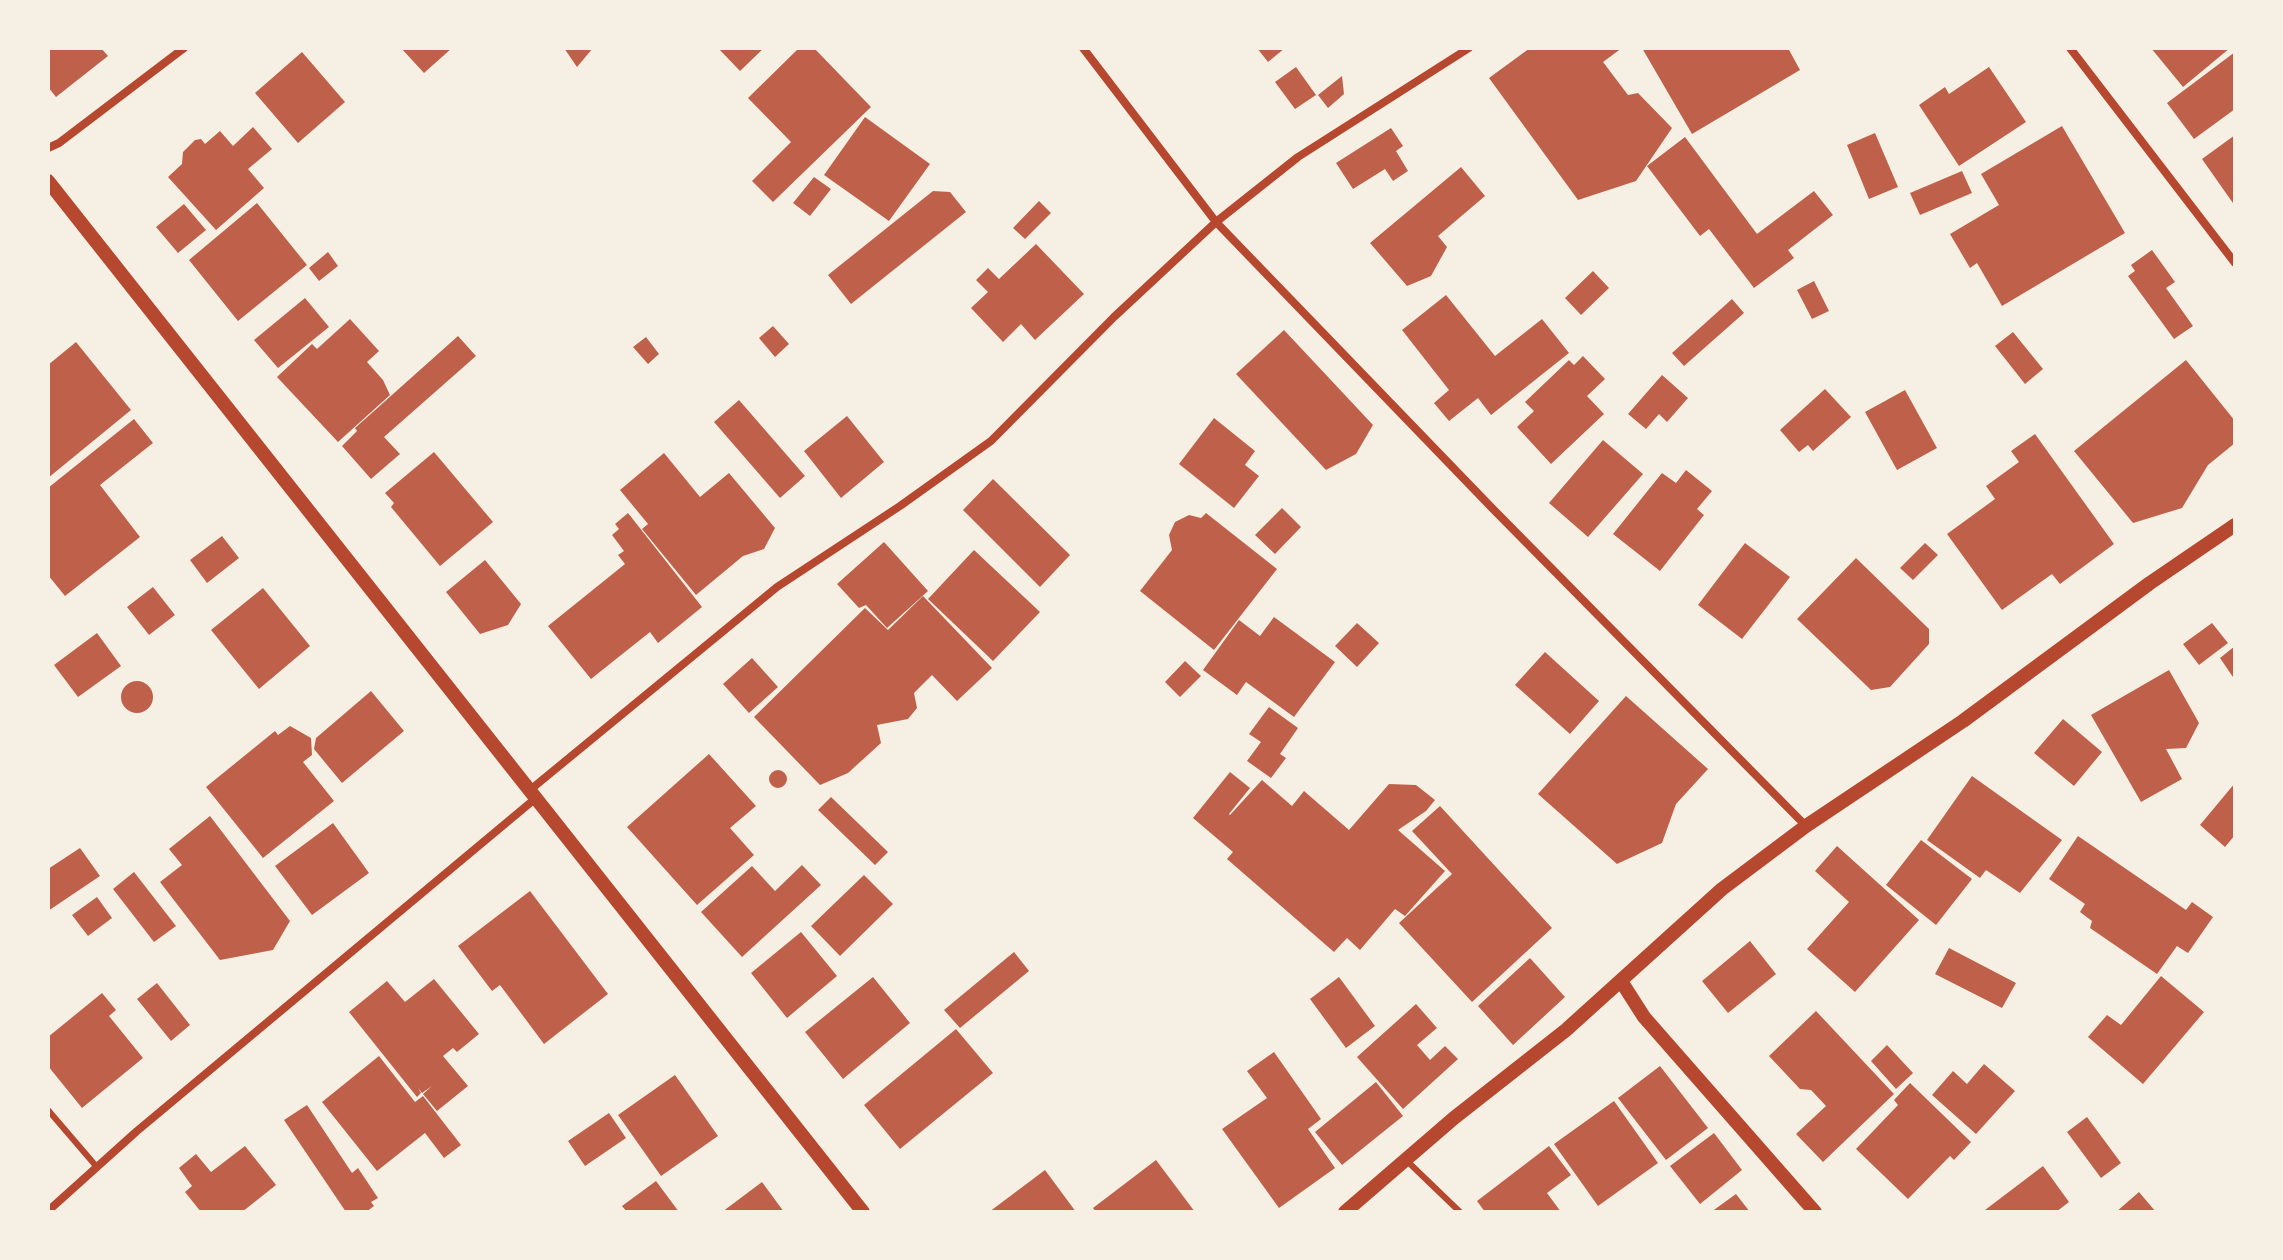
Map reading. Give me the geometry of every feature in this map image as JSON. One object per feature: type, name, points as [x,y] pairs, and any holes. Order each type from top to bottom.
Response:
[{"type":"street","points":[[48,148],[59,143],[184,48]]},
{"type":"street","points":[[1083,48],[1216,222],[1482,498],[1806,826]]},
{"type":"street","points":[[48,1211],[96,1166],[777,587],[900,506],[991,441],[1114,317],[1216,222],[1298,157],[1469,48]]},
{"type":"street","points":[[2070,48],[2235,263]]},
{"type":"street","points":[[48,181],[863,1212]]},
{"type":"street","points":[[1345,1212],[1566,1030],[1722,889],[1806,826],[1963,721],[2150,583],[2235,525]]},
{"type":"street","points":[[1621,981],[1644,1017],[1815,1212]]},
{"type":"lane","points":[[48,1110],[96,1166]]},
{"type":"lane","points":[[1406,1160],[1460,1212]]},
{"type":"building","points":[[48,48],[101,48],[108,56],[56,97],[48,87]]},
{"type":"building","points":[[401,48],[452,48],[424,73]]},
{"type":"building","points":[[564,48],[593,48],[577,67]]},
{"type":"building","points":[[718,48],[764,48],[740,71]]},
{"type":"building","points":[[799,48],[814,48],[871,107],[773,202],[752,181],[791,142],[748,98]]},
{"type":"building","points":[[1257,48],[1285,48],[1268,62]]},
{"type":"building","points":[[1530,48],[1622,48],[1603,62],[1628,95],[1638,93],[1672,128],[1636,181],[1578,200],[1489,78]]},
{"type":"building","points":[[1642,48],[1788,48],[1800,70],[1692,134]]},
{"type":"building","points":[[2151,48],[2230,48],[2183,87]]},
{"type":"building","points":[[302,52],[345,102],[298,143],[255,93]]},
{"type":"building","points":[[2235,52],[2235,109],[2194,139],[2167,103]]},
{"type":"building","points":[[1296,67],[1316,95],[1295,109],[1275,82]]},
{"type":"building","points":[[1989,67],[2026,122],[1959,166],[1919,105],[1945,87],[1949,94]]},
{"type":"building","points":[[1342,76],[1344,94],[1328,108],[1318,95]]},
{"type":"building","points":[[865,117],[930,164],[889,221],[824,175]]},
{"type":"building","points":[[2062,126],[2125,233],[2002,306],[1977,263],[1970,268],[1950,234],[1999,205],[1981,174]]},
{"type":"building","points":[[253,127],[272,149],[248,169],[264,188],[216,230],[168,177],[182,164],[183,152],[195,140],[201,139],[205,144],[220,131],[233,146]]},
{"type":"building","points":[[1391,128],[1403,146],[1396,151],[1408,171],[1393,181],[1385,169],[1353,189],[1336,163]]},
{"type":"building","points":[[1875,133],[1898,187],[1869,199],[1847,145]]},
{"type":"building","points":[[2235,135],[2235,206],[2202,159]]},
{"type":"building","points":[[1685,137],[1757,234],[1814,191],[1833,215],[1788,250],[1794,258],[1754,288],[1709,229],[1700,236],[1647,166]]},
{"type":"building","points":[[1461,167],[1485,196],[1438,236],[1447,247],[1431,276],[1407,286],[1370,243]]},
{"type":"building","points":[[1962,171],[1972,193],[1920,215],[1910,193]]},
{"type":"building","points":[[814,177],[831,189],[810,216],[793,203]]},
{"type":"building","points":[[933,191],[950,192],[966,212],[851,304],[828,275]]},
{"type":"building","points":[[1039,201],[1051,213],[1025,239],[1013,228]]},
{"type":"building","points":[[257,203],[307,265],[238,321],[189,260]]},
{"type":"building","points":[[184,204],[206,230],[178,253],[156,227]]},
{"type":"building","points":[[1036,244],[1084,294],[1035,340],[1021,324],[1003,342],[971,308],[988,292],[976,280],[988,268],[999,279]]},
{"type":"building","points":[[2152,250],[2175,282],[2166,288],[2193,326],[2174,339],[2128,276],[2135,271],[2131,265]]},
{"type":"building","points":[[328,252],[338,266],[319,281],[309,268]]},
{"type":"building","points":[[1593,271],[1609,288],[1581,315],[1565,298]]},
{"type":"building","points":[[1814,281],[1829,311],[1812,319],[1797,290]]},
{"type":"building","points":[[1446,295],[1495,356],[1542,319],[1569,353],[1491,415],[1478,398],[1449,421],[1434,403],[1449,390],[1402,330]]},
{"type":"building","points":[[305,298],[329,327],[278,368],[254,340]]},
{"type":"building","points":[[1732,299],[1744,313],[1684,366],[1672,353]]},
{"type":"building","points":[[350,319],[379,351],[367,362],[383,380],[390,395],[338,442],[277,377],[312,344],[317,349]]},
{"type":"building","points":[[773,326],[789,344],[775,357],[759,338]]},
{"type":"building","points":[[1284,330],[1373,425],[1356,454],[1326,470],[1236,374]]},
{"type":"building","points":[[2013,332],[2043,369],[2025,384],[1995,346]]},
{"type":"building","points":[[458,336],[476,356],[384,437],[400,454],[371,479],[342,446],[357,431],[355,428]]},
{"type":"building","points":[[646,337],[659,354],[648,364],[633,347]]},
{"type":"building","points":[[76,342],[131,410],[48,478],[48,365]]},
{"type":"building","points":[[1583,356],[1605,379],[1587,396],[1604,414],[1551,464],[1517,427],[1534,411],[1525,402],[1569,360],[1574,365]]},
{"type":"building","points":[[2186,360],[2235,421],[2235,443],[2208,465],[2182,508],[2133,523],[2074,451]]},
{"type":"building","points":[[1662,375],[1688,398],[1667,422],[1659,414],[1646,429],[1628,414]]},
{"type":"building","points":[[1825,389],[1851,417],[1813,451],[1808,445],[1799,452],[1780,430]]},
{"type":"building","points":[[1905,390],[1937,448],[1897,470],[1865,412]]},
{"type":"building","points":[[739,400],[805,476],[780,498],[714,422]]},
{"type":"building","points":[[847,416],[884,462],[841,498],[804,451]]},
{"type":"building","points":[[1214,418],[1255,451],[1245,465],[1259,476],[1234,508],[1179,464]]},
{"type":"building","points":[[134,419],[153,443],[100,485],[140,537],[65,596],[48,575],[48,488]]},
{"type":"building","points":[[2035,434],[2114,544],[2060,584],[2052,574],[2002,610],[1947,534],[1995,499],[1986,486],[2019,462],[2011,451]]},
{"type":"building","points":[[1603,440],[1643,474],[1588,537],[1549,503]]},
{"type":"building","points":[[434,452],[493,522],[440,566],[391,507],[394,503],[385,493]]},
{"type":"building","points":[[664,453],[700,497],[729,473],[775,528],[764,549],[743,556],[696,595],[642,529],[648,524],[620,490]]},
{"type":"building","points":[[1686,470],[1712,491],[1697,509],[1704,515],[1660,571],[1613,534],[1662,473],[1676,483]]},
{"type":"building","points":[[993,479],[1070,555],[1040,587],[963,510]]},
{"type":"building","points":[[1282,508],[1301,527],[1275,554],[1255,535]]},
{"type":"building","points":[[628,513],[702,607],[658,643],[650,632],[591,679],[548,626],[625,564],[618,555],[624,551],[612,535],[619,529],[615,524]]},
{"type":"building","points":[[1206,513],[1277,569],[1214,650],[1140,591],[1172,550],[1169,535],[1175,522],[1189,515],[1201,518]]},
{"type":"building","points":[[222,536],[239,558],[207,583],[190,560]]},
{"type":"building","points":[[884,542],[928,591],[887,628],[866,605],[859,608],[837,584]]},
{"type":"building","points":[[1745,543],[1790,577],[1742,639],[1698,605]]},
{"type":"building","points":[[1925,543],[1938,555],[1913,580],[1900,568]]},
{"type":"building","points":[[974,550],[1040,612],[993,661],[928,599]]},
{"type":"building","points":[[1856,558],[1929,629],[1929,644],[1890,687],[1871,690],[1797,619]]},
{"type":"building","points":[[485,560],[521,604],[508,625],[480,634],[446,592]]},
{"type":"building","points":[[153,587],[175,615],[149,635],[127,607]]},
{"type":"building","points":[[263,588],[310,646],[259,689],[211,630]]},
{"type":"building","points":[[923,596],[992,668],[957,701],[932,675],[914,693],[917,708],[908,719],[877,725],[881,743],[848,773],[820,785],[754,717],[865,608],[888,630]]},
{"type":"building","points":[[1274,617],[1335,662],[1294,717],[1246,682],[1237,695],[1203,670],[1239,620],[1260,636]]},
{"type":"building","points":[[1357,623],[1379,643],[1357,667],[1335,646]]},
{"type":"building","points":[[2212,623],[2228,643],[2199,665],[2183,644]]},
{"type":"building","points":[[97,633],[121,666],[78,697],[54,665]]},
{"type":"building","points":[[2235,646],[2235,680],[2220,658]]},
{"type":"building","points":[[1545,652],[1599,701],[1570,734],[1515,685]]},
{"type":"building","points":[[752,658],[778,687],[749,713],[723,684]]},
{"type":"building","points":[[1185,661],[1201,676],[1180,697],[1165,682]]},
{"type":"building","points":[[2169,670],[2199,723],[2186,748],[2166,749],[2182,779],[2141,802],[2091,715]]},
{"type":"building","points":[[137,681],[148,686],[153,697],[148,708],[137,713],[126,708],[121,697],[126,686]]},
{"type":"building","points":[[371,691],[404,731],[342,783],[314,749],[316,738]]},
{"type":"building","points":[[1626,696],[1708,769],[1676,804],[1662,843],[1617,864],[1538,794]]},
{"type":"building","points":[[1269,707],[1298,728],[1280,754],[1286,758],[1271,778],[1247,761],[1261,742],[1249,734]]},
{"type":"building","points":[[2063,719],[2102,752],[2074,786],[2034,753]]},
{"type":"building","points":[[290,726],[311,738],[312,755],[303,762],[334,801],[263,858],[206,787],[275,731],[278,735]]},
{"type":"building","points":[[709,754],[756,806],[730,828],[754,855],[697,905],[627,827]]},
{"type":"building","points":[[778,770],[787,779],[778,788],[769,779]]},
{"type":"building","points":[[1230,772],[1250,788],[1230,815],[1262,780],[1292,806],[1304,791],[1349,830],[1389,784],[1416,785],[1435,800],[1426,811],[1398,830],[1445,871],[1405,916],[1395,909],[1360,950],[1347,938],[1334,952],[1227,859],[1233,852],[1193,818]]},
{"type":"building","points":[[1972,776],[2062,840],[2020,893],[1986,870],[1980,878],[1927,840]]},
{"type":"building","points":[[2235,783],[2235,835],[2225,847],[2200,825]]},
{"type":"building","points":[[831,797],[888,852],[875,865],[818,810]]},
{"type":"building","points":[[1440,806],[1552,928],[1472,1002],[1399,923],[1452,874],[1412,831]]},
{"type":"building","points":[[210,816],[290,921],[273,950],[220,960],[160,882],[182,865],[169,849]]},
{"type":"building","points":[[333,823],[369,873],[312,915],[275,866]]},
{"type":"building","points":[[2078,836],[2186,910],[2192,902],[2213,917],[2188,953],[2177,946],[2157,974],[2090,928],[2092,921],[2080,912],[2085,904],[2049,879]]},
{"type":"building","points":[[1921,840],[1972,879],[1936,925],[1886,885]]},
{"type":"building","points":[[1837,846],[1919,920],[1855,992],[1807,949],[1849,902],[1815,871]]},
{"type":"building","points":[[80,848],[100,876],[48,911],[48,869]]},
{"type":"building","points":[[802,865],[821,885],[742,957],[701,912],[752,866],[775,891]]},
{"type":"building","points":[[134,872],[176,926],[154,942],[113,889]]},
{"type":"building","points":[[864,875],[893,904],[840,956],[811,926]]},
{"type":"building","points":[[530,891],[608,994],[544,1044],[500,985],[492,991],[458,946]]},
{"type":"building","points":[[97,897],[112,918],[88,936],[72,915]]},
{"type":"building","points":[[801,932],[837,976],[787,1018],[751,973]]},
{"type":"building","points":[[1750,941],[1776,974],[1728,1013],[1702,981]]},
{"type":"building","points":[[1949,948],[2016,983],[2002,1008],[1935,974]]},
{"type":"building","points":[[1014,952],[1029,971],[960,1028],[944,1010]]},
{"type":"building","points":[[1530,958],[1565,997],[1513,1045],[1478,1006]]},
{"type":"building","points":[[2161,976],[2204,1012],[2143,1084],[2088,1037],[2107,1015],[2121,1025]]},
{"type":"building","points":[[873,977],[910,1023],[843,1079],[805,1032]]},
{"type":"building","points":[[1339,977],[1375,1026],[1346,1048],[1310,999]]},
{"type":"building","points":[[434,979],[479,1034],[457,1052],[453,1048],[443,1056],[468,1086],[437,1111],[423,1094],[432,1086],[422,1093],[418,1088],[421,1093],[417,1097],[349,1012],[387,981],[405,1002]]},
{"type":"building","points":[[157,983],[190,1025],[171,1041],[137,999]]},
{"type":"building","points":[[102,993],[116,1010],[109,1016],[143,1058],[82,1108],[48,1066],[48,1037]]},
{"type":"building","points":[[1416,1004],[1437,1028],[1417,1045],[1430,1060],[1445,1046],[1458,1059],[1403,1109],[1357,1057]]},
{"type":"building","points":[[1816,1011],[1894,1094],[1823,1162],[1796,1134],[1826,1106],[1811,1090],[1800,1089],[1769,1056]]},
{"type":"building","points":[[956,1029],[993,1073],[900,1149],[864,1105]]},
{"type":"building","points":[[1887,1045],[1913,1073],[1896,1089],[1871,1061]]},
{"type":"building","points":[[1274,1052],[1321,1119],[1308,1129],[1335,1168],[1279,1208],[1222,1129],[1267,1098],[1247,1071]]},
{"type":"building","points":[[379,1056],[415,1102],[423,1096],[461,1145],[444,1158],[425,1133],[377,1171],[322,1102]]},
{"type":"building","points":[[1984,1064],[2015,1091],[1976,1134],[1932,1095],[1953,1071],[1967,1084]]},
{"type":"building","points":[[1660,1066],[1708,1128],[1666,1160],[1618,1098]]},
{"type":"building","points":[[675,1075],[718,1136],[661,1176],[618,1115]]},
{"type":"building","points":[[1376,1082],[1403,1116],[1342,1165],[1315,1132]]},
{"type":"building","points":[[1910,1083],[1971,1142],[1954,1160],[1950,1156],[1908,1199],[1856,1149],[1898,1105],[1894,1100]]},
{"type":"building","points":[[1614,1101],[1658,1163],[1598,1206],[1554,1144]]},
{"type":"building","points":[[307,1105],[352,1173],[358,1168],[378,1198],[371,1202],[374,1206],[366,1212],[346,1212],[284,1120]]},
{"type":"building","points":[[609,1113],[626,1138],[585,1166],[568,1141]]},
{"type":"building","points":[[2087,1117],[2121,1163],[2101,1178],[2067,1132]]},
{"type":"building","points":[[1714,1133],[1742,1170],[1700,1204],[1670,1166]]},
{"type":"building","points":[[245,1146],[276,1185],[242,1212],[201,1212],[185,1192],[192,1186],[179,1168],[196,1154],[211,1172]]},
{"type":"building","points":[[1549,1146],[1571,1175],[1547,1193],[1561,1212],[1485,1212],[1477,1201]]},
{"type":"building","points":[[1156,1160],[1195,1212],[1096,1212],[1093,1208]]},
{"type":"building","points":[[2043,1166],[2069,1202],[2056,1212],[1986,1212],[1985,1210]]},
{"type":"building","points":[[1045,1170],[1076,1212],[989,1212]]},
{"type":"building","points":[[656,1181],[679,1212],[627,1212],[622,1206]]},
{"type":"building","points":[[762,1182],[784,1212],[722,1212]]},
{"type":"building","points":[[2139,1192],[2156,1212],[2116,1212]]},
{"type":"building","points":[[1736,1194],[1750,1212],[1711,1212]]}]
